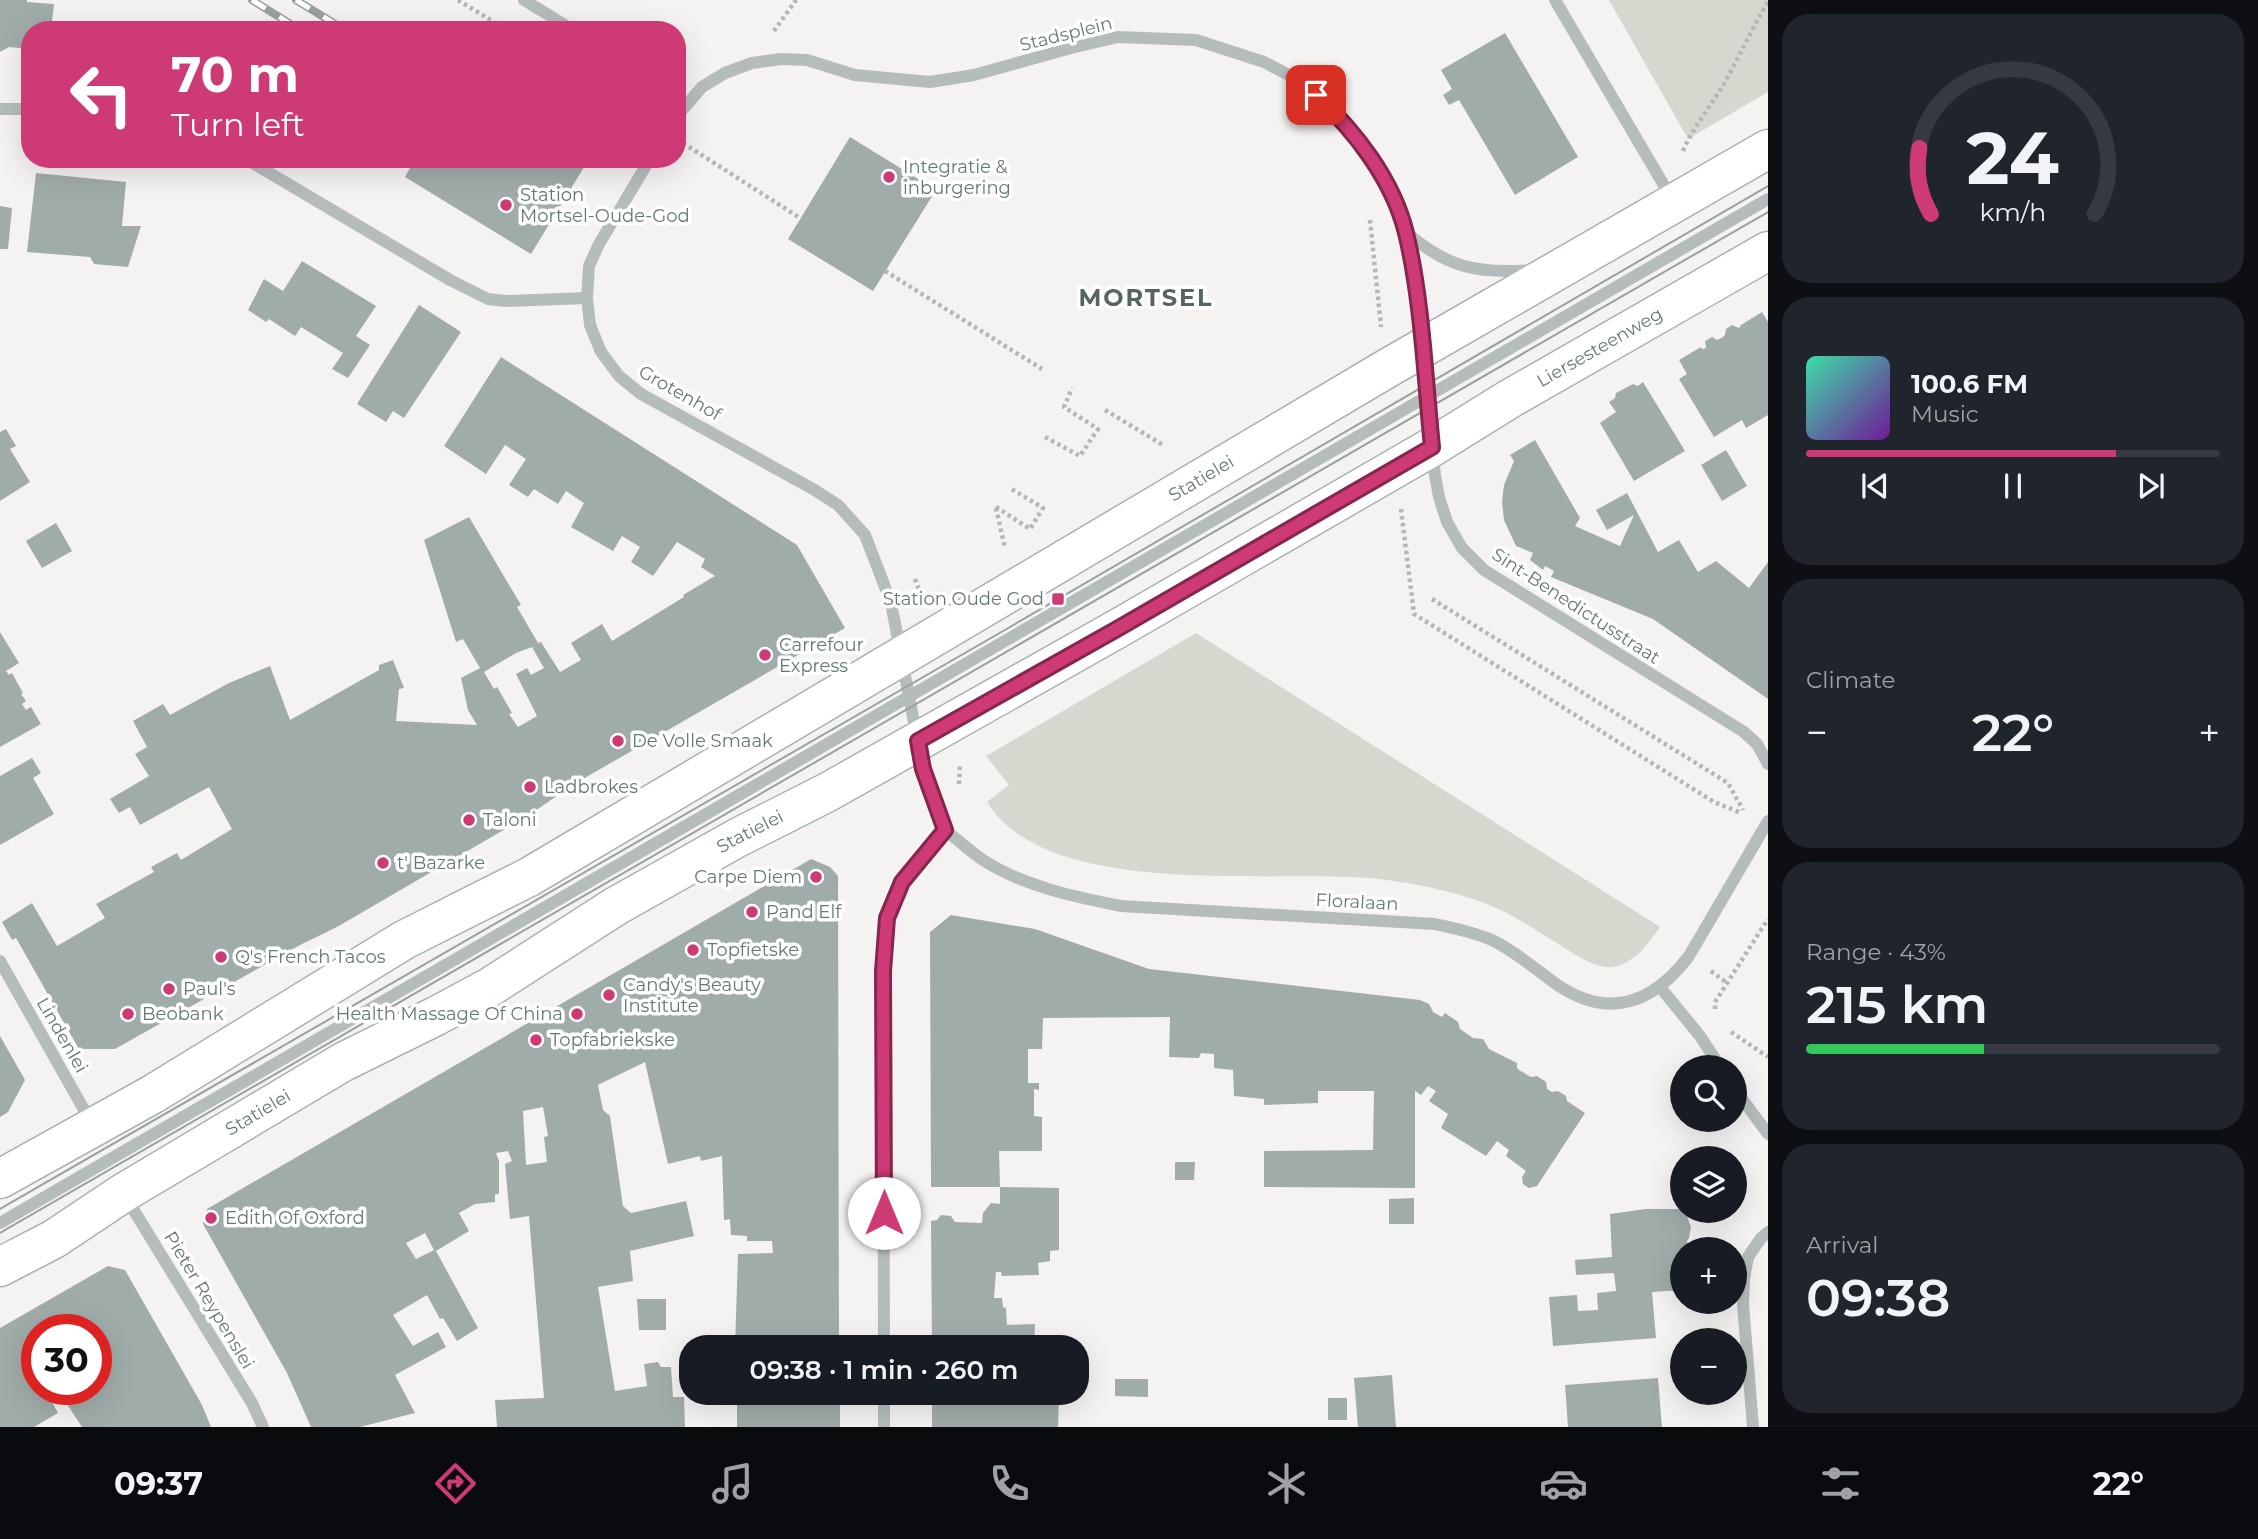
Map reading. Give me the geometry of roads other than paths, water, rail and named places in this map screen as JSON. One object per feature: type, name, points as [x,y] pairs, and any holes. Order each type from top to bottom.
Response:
[{"type":"main road","points":[[1422,348],[1768,149]]},
{"type":"main road","name":"Liersesteenweg","points":[[1432,447],[1511,398],[1768,251]]},
{"type":"main road","name":"Statielei","points":[[0,1179],[153,1094],[404,940],[529,877],[1422,348]]},
{"type":"main road","name":"Statielei","points":[[0,1267],[54,1239],[123,1194],[343,1062],[490,987],[616,906],[737,838],[828,792],[1432,447]]},
{"type":"street","points":[[524,0],[558,21]]},
{"type":"street","points":[[1555,0],[1674,202]]},
{"type":"street","name":"Stadsplein","points":[[686,102],[702,87],[725,73],[752,63],[781,59],[807,60],[855,75],[930,82],[974,75],[1118,37],[1196,40],[1264,62],[1304,83],[1352,131],[1392,196],[1406,232],[1422,348]]},
{"type":"street","points":[[0,109],[21,109]]},
{"type":"street","points":[[261,168],[450,280],[488,299],[505,301],[587,298],[589,266],[599,244],[645,168]]},
{"type":"street","points":[[0,1223],[1768,199]]},
{"type":"street","points":[[1406,232],[1434,255],[1472,269],[1507,272],[1563,268]]},
{"type":"street","name":"Grotenhof","points":[[587,298],[590,325],[601,352],[619,376],[640,394],[813,489],[838,505],[865,535],[891,603],[923,769],[945,830]]},
{"type":"street","name":"Sint-Benedictusstraat","points":[[1422,348],[1439,497],[1447,522],[1462,548],[1484,570],[1744,732],[1757,744],[1768,764]]},
{"type":"street","points":[[1712,1055],[1660,987],[1689,956],[1768,821]]},
{"type":"street","points":[[884,1335],[883,971],[887,918],[902,882],[945,830]]},
{"type":"street","name":"Floralaan","points":[[945,830],[984,861],[1071,897],[1121,906],[1435,924],[1462,929],[1493,941],[1561,987],[1589,1002],[1614,1004],[1639,999],[1660,987]]},
{"type":"street","name":"Lindenlei","points":[[0,961],[93,1127]]},
{"type":"street","points":[[1747,1106],[1768,1134]]},
{"type":"street","name":"Pieter Reypenslei","points":[[123,1194],[252,1403],[263,1427]]},
{"type":"street","points":[[1753,1427],[1743,1304],[1744,1279],[1748,1258],[1768,1232]]},
{"type":"street","points":[[884,1405],[884,1427]]},
{"type":"tram line","points":[[0,1209],[1768,186]]},
{"type":"tram line","points":[[0,1233],[1768,212]]},
{"type":"railway","points":[[252,0],[286,21]]},
{"type":"railway","points":[[296,0],[330,21]]},
{"type":"place","name":"Integratie & inburgering","points":[[889,177]]},
{"type":"place","name":"Station Mortsel-Oude-God","points":[[506,205]]},
{"type":"place","name":"Station Oude God","points":[[1058,599]]},
{"type":"place","name":"Carrefour Express","points":[[765,655]]},
{"type":"place","name":"De Volle Smaak","points":[[618,741]]},
{"type":"place","name":"Ladbrokes","points":[[530,787]]},
{"type":"place","name":"Taloni","points":[[469,820]]},
{"type":"place","name":"t' Bazarke","points":[[383,863]]},
{"type":"place","name":"Carpe Diem","points":[[816,877]]},
{"type":"place","name":"Pand Elf","points":[[752,912]]},
{"type":"place","name":"Topfietske","points":[[693,950]]},
{"type":"place","name":"Q's French Tacos","points":[[221,957]]},
{"type":"place","name":"Paul's","points":[[169,989]]},
{"type":"place","name":"Candy's Beauty Institute","points":[[609,995]]},
{"type":"place","name":"Beobank","points":[[128,1014]]},
{"type":"place","name":"Health Massage Of China","points":[[577,1014]]},
{"type":"place","name":"Topfabriekske","points":[[536,1040]]},
{"type":"place","name":"Edith Of Oxford","points":[[211,1218]]},
{"type":"district","name":"MORTSEL","points":[[1146,298]]}]
